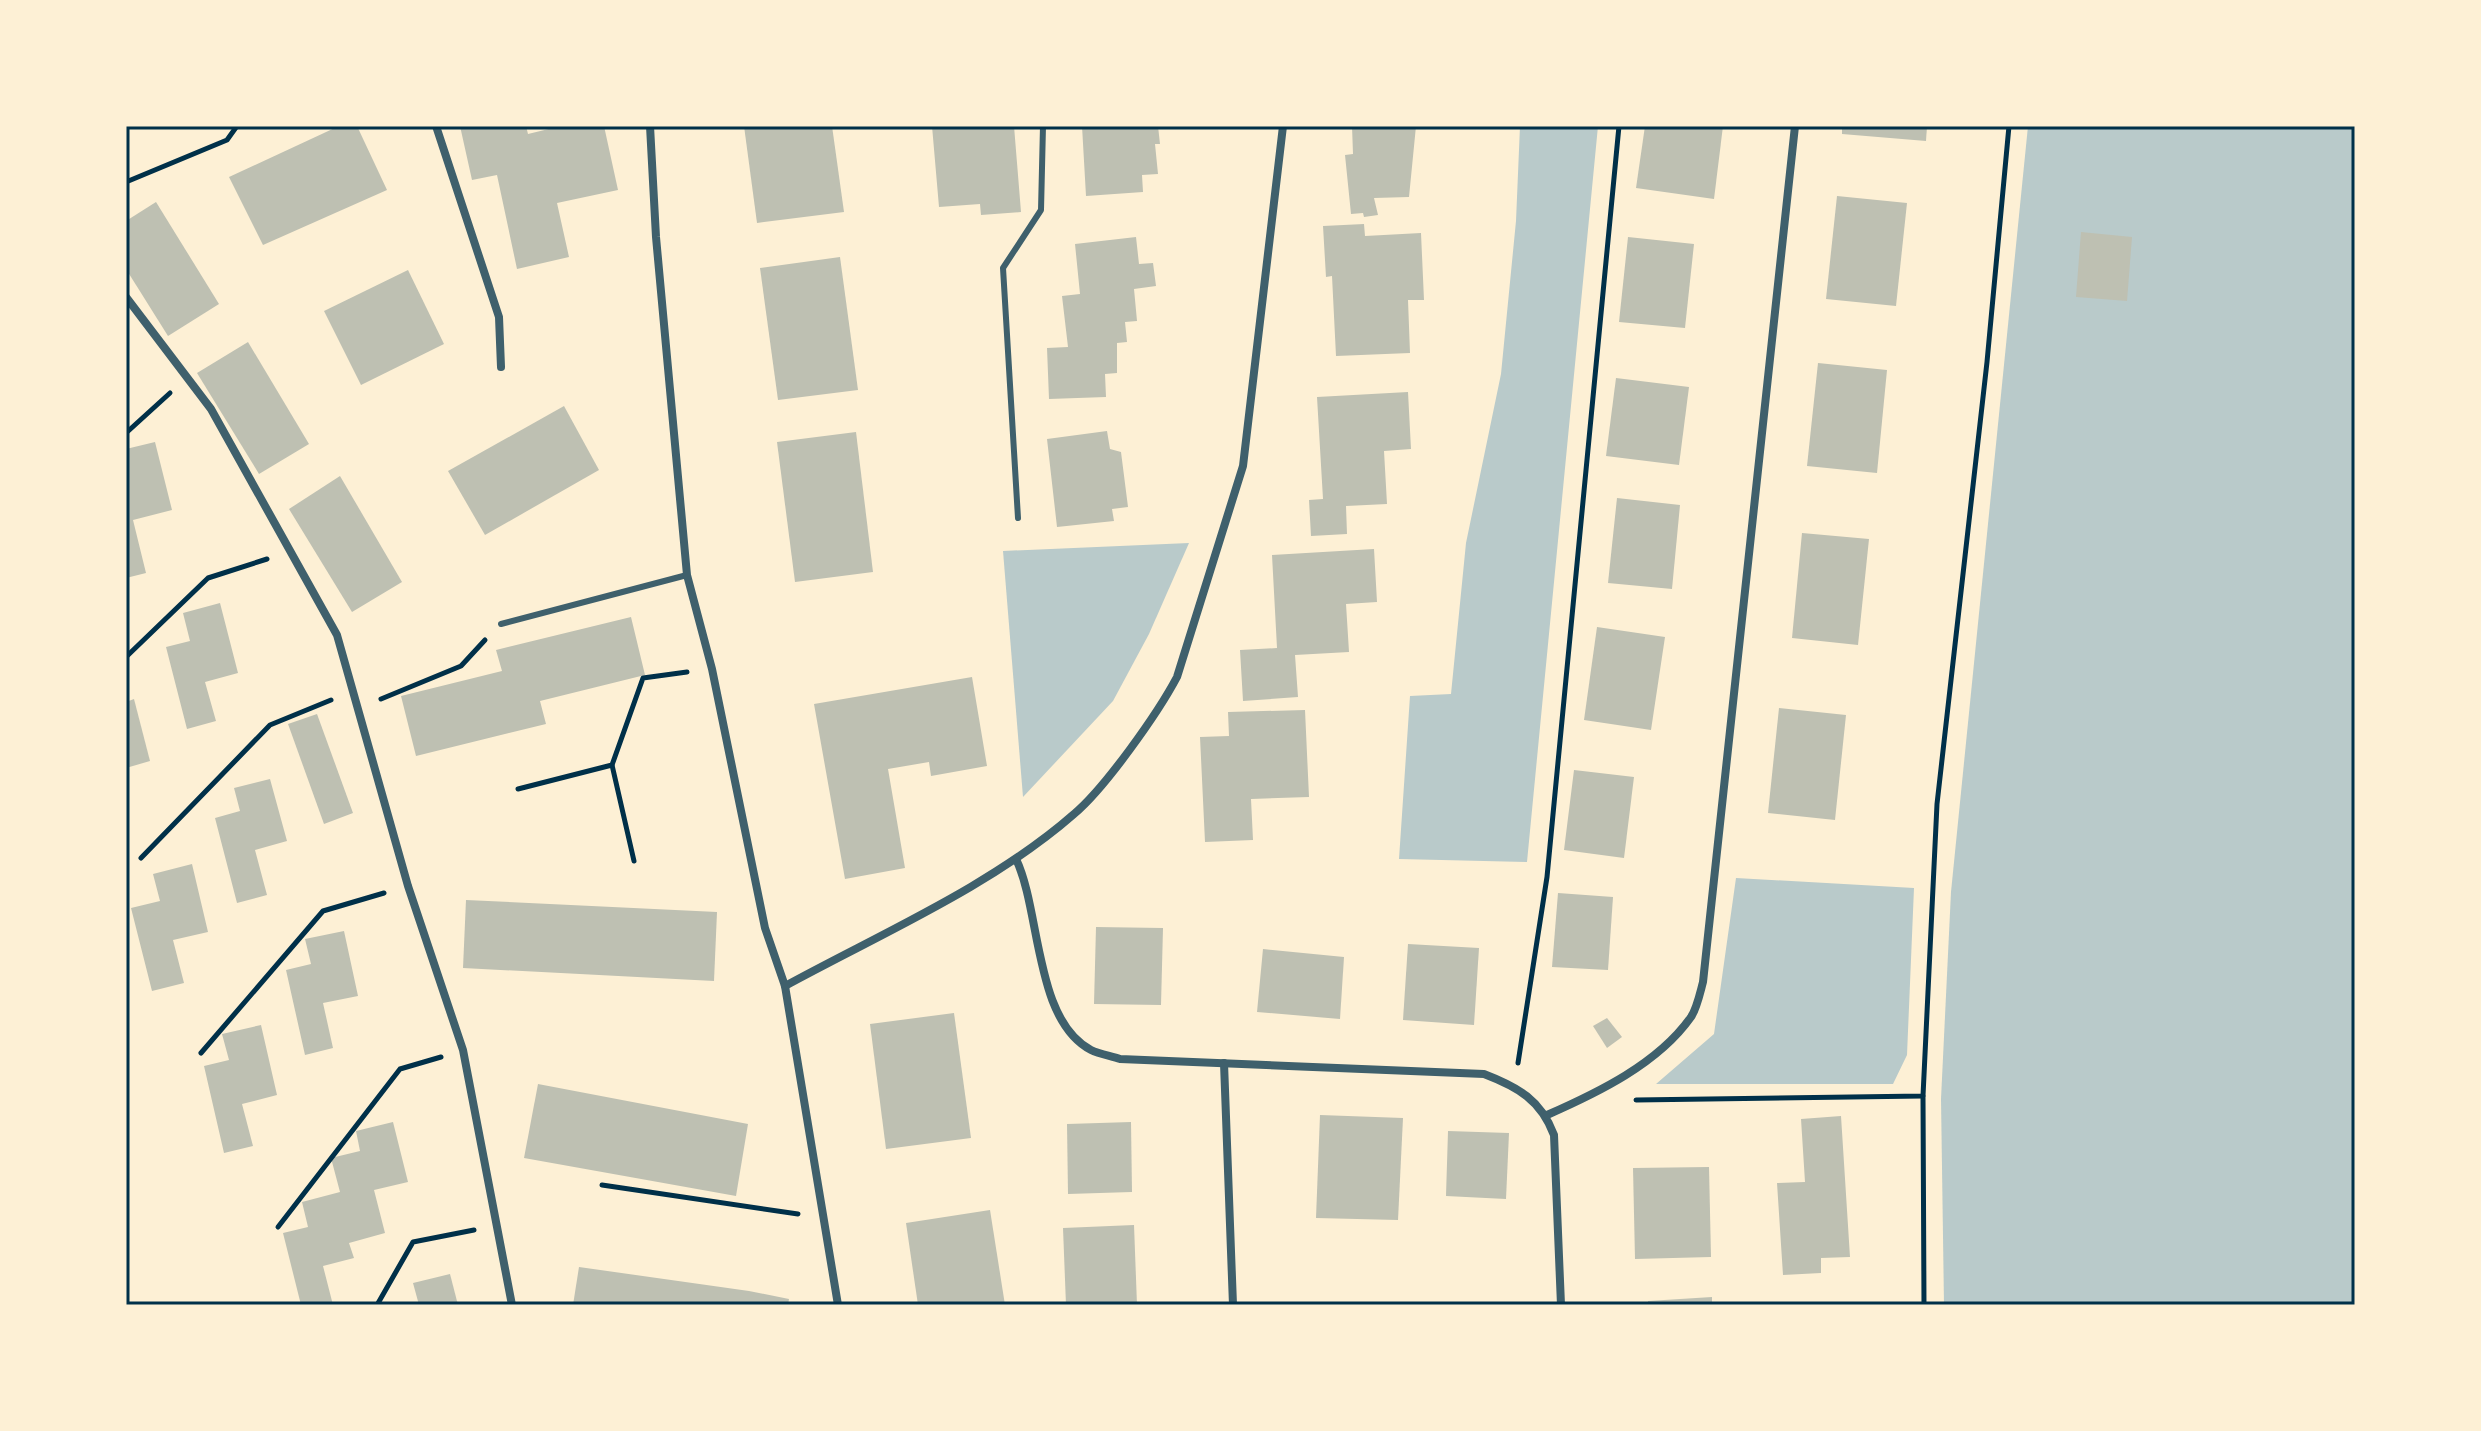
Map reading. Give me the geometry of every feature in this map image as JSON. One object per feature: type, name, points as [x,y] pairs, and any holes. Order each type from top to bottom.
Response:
[{"type":"street","points":[[436,126],[499,317],[501,367]]},
{"type":"street","points":[[650,126],[656,237],[687,575],[712,669],[765,928],[785,986],[838,1305]]},
{"type":"street","points":[[785,986],[1016,859],[1090,798],[1166,697],[1177,677],[1243,466],[1283,126]]},
{"type":"street","points":[[1547,1115],[1579,1101],[1662,1051],[1693,1015],[1703,982],[1795,126]]},
{"type":"street","points":[[126,297],[211,409],[337,635],[408,886],[463,1050],[512,1305]]},
{"type":"street","points":[[1016,859],[1052,1002],[1070,1030],[1089,1049],[1120,1059],[1484,1074],[1515,1085],[1547,1115],[1554,1135],[1561,1305]]},
{"type":"street","points":[[1224,1063],[1233,1305]]},
{"type":"lane","points":[[1018,518],[1003,268],[1041,210],[1043,126]]},
{"type":"lane","points":[[501,624],[687,575]]},
{"type":"path","points":[[126,182],[227,140],[237,126]]},
{"type":"path","points":[[1515,1085],[1547,877],[1619,126]]},
{"type":"path","points":[[1924,1305],[1923,1096],[1937,804],[1987,362],[2009,126]]},
{"type":"path","points":[[126,433],[186,378]]},
{"type":"path","points":[[126,657],[208,578],[289,552]]},
{"type":"path","points":[[357,706],[424,684],[461,666],[501,624]]},
{"type":"path","points":[[634,861],[612,765],[643,678],[712,669]]},
{"type":"path","points":[[141,858],[270,725],[352,692]]},
{"type":"path","points":[[518,789],[612,765]]},
{"type":"path","points":[[201,1053],[323,911],[408,886]]},
{"type":"path","points":[[278,1227],[400,1069],[463,1050]]},
{"type":"path","points":[[1626,1101],[1923,1096]]},
{"type":"path","points":[[602,1185],[823,1218]]},
{"type":"path","points":[[377,1305],[413,1242],[495,1226]]},
{"type":"shaded area","points":[[1520,126],[1598,126],[1527,862],[1399,859],[1410,696],[1451,694],[1466,543],[1501,374],[1516,221]]},
{"type":"shaded area","points":[[2028,126],[2355,126],[2355,1305],[1944,1305],[1941,1099],[1951,892]]},
{"type":"shaded area","points":[[1189,543],[1149,634],[1113,701],[1023,797],[1003,551]]},
{"type":"shaded area","points":[[1736,878],[1914,888],[1907,1055],[1893,1084],[1656,1084],[1714,1034]]},
{"type":"building","points":[[339,126],[357,126],[387,190],[263,245],[229,177]]},
{"type":"building","points":[[460,126],[526,126],[528,134],[561,126],[604,126],[618,190],[557,203],[569,257],[517,269],[497,175],[472,180]]},
{"type":"building","points":[[744,126],[832,126],[844,212],[757,223]]},
{"type":"building","points":[[932,126],[1014,126],[1021,212],[981,215],[980,204],[939,207]]},
{"type":"building","points":[[1082,126],[1158,126],[1160,144],[1155,144],[1158,174],[1142,175],[1143,192],[1086,196]]},
{"type":"building","points":[[1352,126],[1416,126],[1409,197],[1374,198],[1378,215],[1364,217],[1363,213],[1351,214],[1345,155],[1353,154]]},
{"type":"building","points":[[1645,126],[1723,126],[1714,199],[1636,188]]},
{"type":"building","points":[[1842,126],[1927,126],[1926,141],[1842,134]]},
{"type":"building","points":[[1837,196],[1907,203],[1896,306],[1826,299]]},
{"type":"building","points":[[156,202],[219,304],[168,336],[126,269],[126,221]]},
{"type":"building","points":[[1364,224],[1365,236],[1421,233],[1424,300],[1408,300],[1410,353],[1336,356],[1332,276],[1326,277],[1323,226]]},
{"type":"building","points":[[2081,232],[2132,237],[2127,301],[2076,297]]},
{"type":"building","points":[[1136,237],[1139,264],[1153,263],[1156,286],[1134,289],[1137,321],[1125,322],[1127,342],[1117,343],[1117,373],[1105,374],[1106,397],[1049,399],[1047,348],[1068,347],[1062,296],[1080,294],[1075,244]]},
{"type":"building","points":[[1628,237],[1694,244],[1685,328],[1619,322]]},
{"type":"building","points":[[840,257],[858,390],[778,400],[760,268]]},
{"type":"building","points":[[408,270],[444,344],[361,385],[324,311]]},
{"type":"building","points":[[248,342],[309,444],[259,474],[197,373]]},
{"type":"building","points":[[1818,363],[1887,370],[1877,473],[1807,466]]},
{"type":"building","points":[[1616,378],[1689,387],[1679,465],[1606,456]]},
{"type":"building","points":[[1408,392],[1411,449],[1384,451],[1387,504],[1346,506],[1347,534],[1311,536],[1309,500],[1323,499],[1317,397]]},
{"type":"building","points":[[564,406],[599,470],[485,535],[448,471]]},
{"type":"building","points":[[1107,431],[1110,449],[1121,452],[1128,507],[1112,509],[1114,521],[1057,527],[1047,439]]},
{"type":"building","points":[[856,432],[873,572],[795,582],[777,442]]},
{"type":"building","points":[[155,442],[172,510],[133,520],[146,573],[126,578],[126,449]]},
{"type":"building","points":[[340,476],[402,582],[352,612],[289,509]]},
{"type":"building","points":[[1617,498],[1680,505],[1672,589],[1608,583]]},
{"type":"building","points":[[1802,533],[1869,539],[1858,645],[1792,638]]},
{"type":"building","points":[[1374,549],[1377,602],[1346,604],[1349,652],[1295,655],[1298,697],[1243,701],[1240,650],[1277,648],[1272,555]]},
{"type":"building","points":[[220,603],[238,673],[205,682],[216,721],[187,729],[166,647],[190,641],[183,613]]},
{"type":"building","points":[[631,617],[645,675],[540,701],[546,724],[416,756],[401,696],[502,671],[496,650]]},
{"type":"building","points":[[1597,627],[1665,637],[1651,730],[1584,720]]},
{"type":"building","points":[[972,677],[987,766],[931,776],[929,762],[888,769],[905,868],[845,879],[814,704]]},
{"type":"building","points":[[134,699],[150,761],[126,768],[126,702]]},
{"type":"building","points":[[1779,708],[1846,715],[1835,820],[1768,813]]},
{"type":"building","points":[[1305,710],[1309,797],[1251,799],[1253,840],[1205,842],[1200,737],[1229,736],[1228,712]]},
{"type":"building","points":[[317,714],[353,813],[324,824],[288,724]]},
{"type":"building","points":[[1574,770],[1634,777],[1624,858],[1564,850]]},
{"type":"building","points":[[270,779],[287,841],[255,850],[267,895],[237,903],[215,818],[240,811],[234,788]]},
{"type":"building","points":[[192,864],[208,932],[173,940],[184,983],[152,991],[131,908],[160,901],[153,874]]},
{"type":"building","points":[[1558,893],[1613,897],[1608,970],[1552,967]]},
{"type":"building","points":[[466,900],[717,912],[714,981],[463,968]]},
{"type":"building","points":[[1096,927],[1163,928],[1161,1005],[1094,1004]]},
{"type":"building","points":[[344,931],[358,996],[323,1003],[333,1048],[305,1055],[286,970],[311,964],[305,939]]},
{"type":"building","points":[[1408,944],[1479,948],[1474,1025],[1403,1020]]},
{"type":"building","points":[[1263,949],[1344,957],[1340,1019],[1257,1012]]},
{"type":"building","points":[[954,1013],[971,1138],[886,1149],[870,1024]]},
{"type":"building","points":[[1607,1018],[1622,1037],[1607,1048],[1593,1026]]},
{"type":"building","points":[[261,1025],[277,1095],[242,1104],[253,1146],[224,1153],[204,1066],[229,1060],[222,1034]]},
{"type":"building","points":[[538,1084],[748,1124],[736,1196],[524,1158]]},
{"type":"building","points":[[1320,1115],[1403,1118],[1398,1220],[1316,1218]]},
{"type":"building","points":[[1841,1116],[1850,1257],[1821,1258],[1821,1273],[1783,1275],[1777,1183],[1805,1182],[1801,1119]]},
{"type":"building","points":[[393,1122],[408,1182],[374,1190],[385,1233],[349,1243],[354,1258],[323,1266],[333,1305],[301,1305],[283,1233],[308,1227],[302,1202],[340,1192],[331,1158],[360,1151],[356,1131]]},
{"type":"building","points":[[1131,1122],[1132,1192],[1068,1194],[1067,1124]]},
{"type":"building","points":[[1448,1131],[1509,1133],[1506,1199],[1446,1196]]},
{"type":"building","points":[[1709,1167],[1711,1257],[1635,1259],[1633,1168]]},
{"type":"building","points":[[990,1210],[1005,1305],[918,1305],[906,1223]]},
{"type":"building","points":[[1134,1225],[1137,1305],[1066,1305],[1063,1228]]},
{"type":"building","points":[[579,1267],[749,1291],[789,1299],[788,1305],[573,1305]]},
{"type":"building","points":[[450,1274],[458,1305],[419,1305],[413,1283]]},
{"type":"building","points":[[1712,1297],[1712,1305],[1648,1305],[1648,1301]]}]
